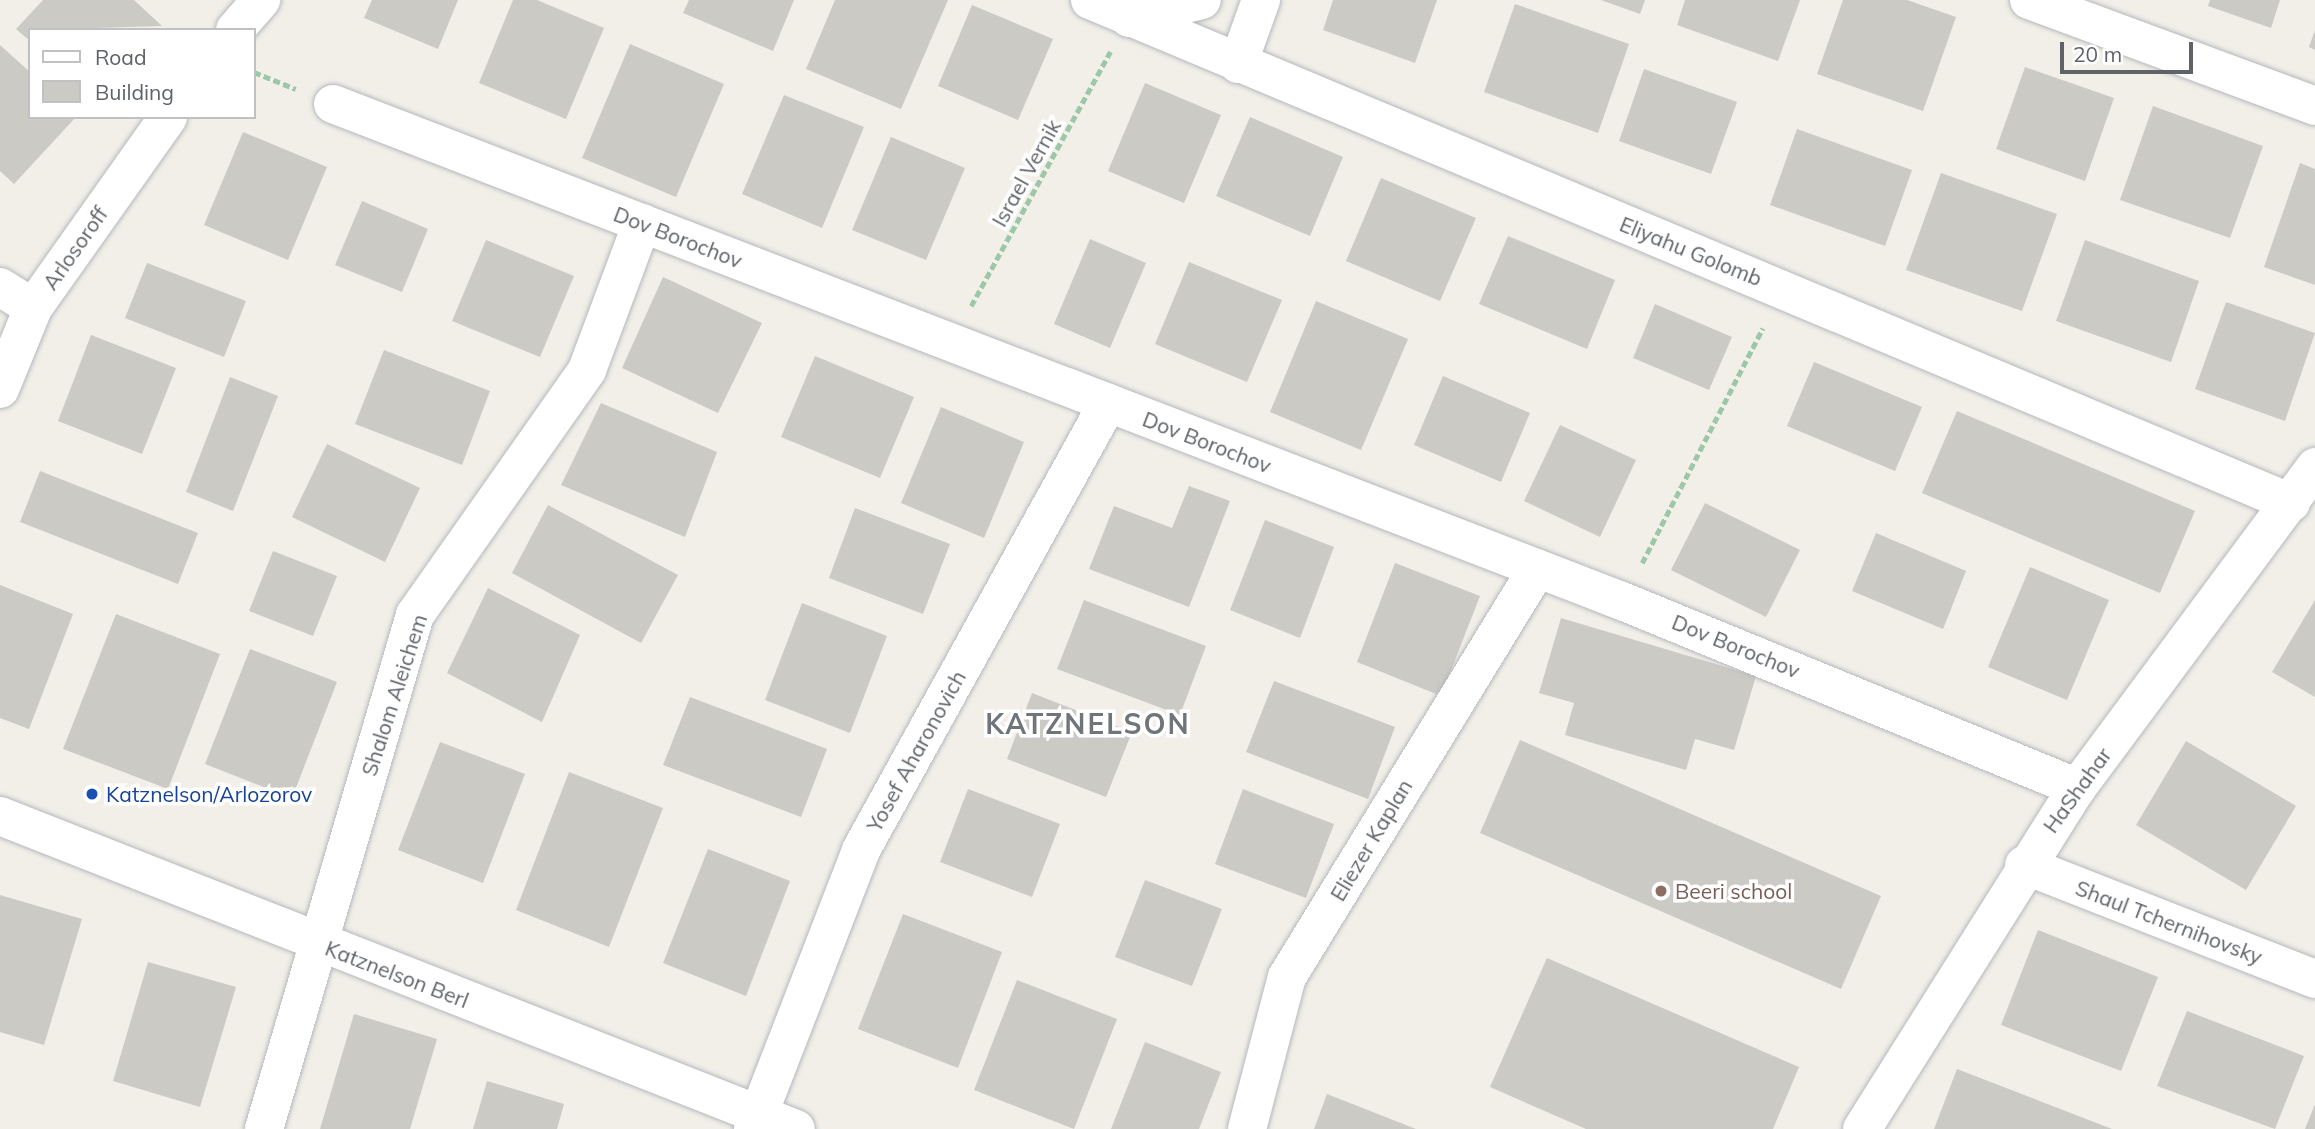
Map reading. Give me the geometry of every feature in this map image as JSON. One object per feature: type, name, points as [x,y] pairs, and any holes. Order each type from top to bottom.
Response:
[{"type":"street","points":[[237,28],[261,0]]},
{"type":"street","name":"Eliyahu Golomb","points":[[1090,0],[2291,503]]},
{"type":"street","points":[[1129,18],[1202,0]]},
{"type":"street","points":[[1238,64],[1261,0]]},
{"type":"street","points":[[2029,0],[2315,106]]},
{"type":"street","name":"Dov Borochov","points":[[333,104],[1622,601],[2077,788]]},
{"type":"street","name":"Arlosoroff","points":[[0,389],[33,308],[167,119]]},
{"type":"street","name":"Shalom Aleichem","points":[[264,1129],[415,615],[587,370],[642,223]]},
{"type":"street","points":[[0,287],[33,308]]},
{"type":"street","name":"Yosef Aharonovich","points":[[755,1121],[861,850],[1108,403]]},
{"type":"street","name":"HaShahar","points":[[1862,1129],[2024,866],[2077,788],[2291,503],[2315,467]]},
{"type":"street","name":"Eliezer Kaplan","points":[[1247,1129],[1287,977],[1537,569]]},
{"type":"street","name":"Katznelson Berl","points":[[0,816],[755,1121],[796,1129]]},
{"type":"street","name":"Shaul Tchernihovsky","points":[[2024,866],[2315,979]]},
{"type":"path","name":"Israel Vernik","points":[[951,343],[1129,18]]},
{"type":"path","points":[[1622,601],[1783,289]]},
{"type":"building","points":[[43,0],[134,0],[162,26],[28,28],[28,39],[16,29]]},
{"type":"building","points":[[372,0],[458,0],[438,49],[364,18]]},
{"type":"building","points":[[513,0],[537,0],[604,28],[566,119],[479,83]]},
{"type":"building","points":[[689,0],[794,0],[773,51],[683,13]]},
{"type":"building","points":[[835,0],[948,0],[901,109],[806,69]]},
{"type":"building","points":[[1333,0],[1437,0],[1415,63],[1323,30]]},
{"type":"building","points":[[1601,0],[1645,0],[1640,14]]},
{"type":"building","points":[[1685,0],[1800,0],[1778,61],[1677,25]]},
{"type":"building","points":[[1843,0],[1907,0],[1956,17],[1923,111],[1817,74]]},
{"type":"building","points":[[2210,0],[2280,0],[2271,28],[2208,6]]},
{"type":"building","points":[[1515,4],[1629,44],[1598,133],[1484,92]]},
{"type":"building","points":[[972,5],[1053,39],[1018,120],[938,86]]},
{"type":"building","points":[[2315,30],[2315,50],[2309,47]]},
{"type":"building","points":[[630,44],[724,84],[676,197],[582,158]]},
{"type":"building","points":[[0,45],[28,70],[28,119],[74,119],[14,184],[0,171]]},
{"type":"building","points":[[2025,67],[2114,98],[2085,181],[1996,149]]},
{"type":"building","points":[[1644,69],[1737,102],[1711,174],[1619,141]]},
{"type":"building","points":[[1145,83],[1221,115],[1184,203],[1108,171]]},
{"type":"building","points":[[784,95],[864,127],[822,228],[742,194]]},
{"type":"building","points":[[2153,106],[2263,146],[2230,238],[2120,200]]},
{"type":"building","points":[[1250,117],[1343,157],[1310,236],[1216,196]]},
{"type":"building","points":[[1797,129],[1912,170],[1885,246],[1770,205]]},
{"type":"building","points":[[243,132],[327,167],[288,260],[204,225]]},
{"type":"building","points":[[891,137],[965,168],[926,260],[852,230]]},
{"type":"building","points":[[2300,163],[2315,169],[2315,285],[2264,267]]},
{"type":"building","points":[[1941,173],[2057,214],[2022,311],[1906,270]]},
{"type":"building","points":[[1381,178],[1476,218],[1440,301],[1346,261]]},
{"type":"building","points":[[362,201],[428,229],[402,292],[335,265]]},
{"type":"building","points":[[1508,236],[1615,280],[1587,349],[1479,304]]},
{"type":"building","points":[[1090,239],[1146,263],[1110,348],[1054,324]]},
{"type":"building","points":[[486,240],[574,276],[540,357],[452,321]]},
{"type":"building","points":[[2085,240],[2199,281],[2171,362],[2056,321]]},
{"type":"building","points":[[1189,262],[1282,300],[1247,382],[1155,344]]},
{"type":"building","points":[[147,263],[246,301],[224,357],[125,318]]},
{"type":"building","points":[[663,277],[762,323],[718,413],[622,368]]},
{"type":"building","points":[[1316,301],[1408,339],[1361,450],[1270,412]]},
{"type":"building","points":[[2226,302],[2315,333],[2285,421],[2195,389]]},
{"type":"building","points":[[1655,304],[1732,337],[1709,390],[1633,358]]},
{"type":"building","points":[[91,335],[176,368],[142,454],[58,421]]},
{"type":"building","points":[[384,350],[490,391],[462,465],[355,424]]},
{"type":"building","points":[[815,356],[914,397],[880,478],[781,437]]},
{"type":"building","points":[[1814,362],[1922,407],[1895,471],[1787,426]]},
{"type":"building","points":[[1443,376],[1530,413],[1501,482],[1414,445]]},
{"type":"building","points":[[230,377],[278,396],[233,511],[186,492]]},
{"type":"building","points":[[601,403],[717,452],[685,537],[561,485]]},
{"type":"building","points":[[941,407],[1024,442],[984,538],[901,503]]},
{"type":"building","points":[[1957,411],[2195,511],[2160,593],[1922,493]]},
{"type":"building","points":[[1560,425],[1636,460],[1600,537],[1524,501]]},
{"type":"building","points":[[327,444],[420,488],[385,562],[292,517]]},
{"type":"building","points":[[40,471],[198,533],[178,584],[20,522]]},
{"type":"building","points":[[1189,486],[1230,501],[1189,607],[1089,569],[1114,506],[1172,528]]},
{"type":"building","points":[[1705,503],[1800,550],[1766,617],[1671,570]]},
{"type":"building","points":[[548,505],[678,575],[641,643],[512,573]]},
{"type":"building","points":[[855,508],[950,544],[923,614],[829,578]]},
{"type":"building","points":[[1265,520],[1334,547],[1300,638],[1230,610]]},
{"type":"building","points":[[1876,533],[1966,571],[1943,629],[1852,591]]},
{"type":"building","points":[[273,551],[337,576],[313,636],[249,611]]},
{"type":"building","points":[[1395,563],[1480,596],[1441,696],[1357,662]]},
{"type":"building","points":[[2030,567],[2109,600],[2067,700],[1988,667]]},
{"type":"building","points":[[0,585],[73,614],[29,729],[0,718]]},
{"type":"building","points":[[488,588],[580,635],[542,722],[447,673]]},
{"type":"building","points":[[1084,600],[1206,646],[1180,715],[1057,669]]},
{"type":"building","points":[[2315,600],[2315,697],[2272,672]]},
{"type":"building","points":[[802,603],[887,636],[850,733],[765,700]]},
{"type":"building","points":[[116,614],[220,654],[168,789],[63,749]]},
{"type":"building","points":[[1561,618],[1756,676],[1734,750],[1695,739],[1686,770],[1565,735],[1574,703],[1539,693]]},
{"type":"building","points":[[250,649],[337,682],[292,798],[205,764]]},
{"type":"building","points":[[1274,681],[1395,727],[1368,799],[1246,752]]},
{"type":"building","points":[[1032,693],[1132,732],[1106,797],[1007,759]]},
{"type":"building","points":[[690,697],[827,749],[801,817],[663,765]]},
{"type":"building","points":[[1520,740],[1881,896],[1841,989],[1480,833]]},
{"type":"building","points":[[2186,741],[2296,806],[2246,890],[2136,825]]},
{"type":"building","points":[[440,742],[525,774],[483,883],[398,850]]},
{"type":"building","points":[[569,772],[663,808],[609,947],[516,910]]},
{"type":"building","points":[[968,789],[1060,824],[1032,897],[940,862]]},
{"type":"building","points":[[1243,789],[1334,824],[1306,898],[1215,864]]},
{"type":"building","points":[[708,849],[790,881],[746,996],[663,963]]},
{"type":"building","points":[[1145,880],[1222,909],[1192,986],[1115,957]]},
{"type":"building","points":[[0,895],[82,919],[44,1045],[0,1032]]},
{"type":"building","points":[[903,914],[1002,952],[958,1068],[858,1029]]},
{"type":"building","points":[[2038,930],[2158,977],[2121,1071],[2001,1025]]},
{"type":"building","points":[[1547,958],[1799,1067],[1773,1129],[1586,1129],[1490,1087]]},
{"type":"building","points":[[148,962],[236,987],[200,1107],[113,1081]]},
{"type":"building","points":[[1017,980],[1117,1019],[1074,1129],[974,1090]]},
{"type":"building","points":[[2187,1011],[2304,1056],[2275,1129],[2157,1086]]},
{"type":"building","points":[[354,1014],[437,1039],[410,1129],[320,1129]]},
{"type":"building","points":[[1145,1042],[1221,1072],[1199,1129],[1111,1129]]},
{"type":"building","points":[[1957,1069],[2112,1129],[1934,1129]]},
{"type":"building","points":[[487,1081],[564,1104],[557,1129],[473,1129]]},
{"type":"building","points":[[1327,1094],[1416,1129],[1314,1129]]},
{"type":"building","points":[[2315,1104],[2315,1129],[2305,1129]]},
{"type":"place","name":"Katznelson/Arlozorov","points":[[92,794]]},
{"type":"place","name":"Beeri school","points":[[1661,891]]},
{"type":"district","name":"KATZNELSON","points":[[1088,724]]}]
